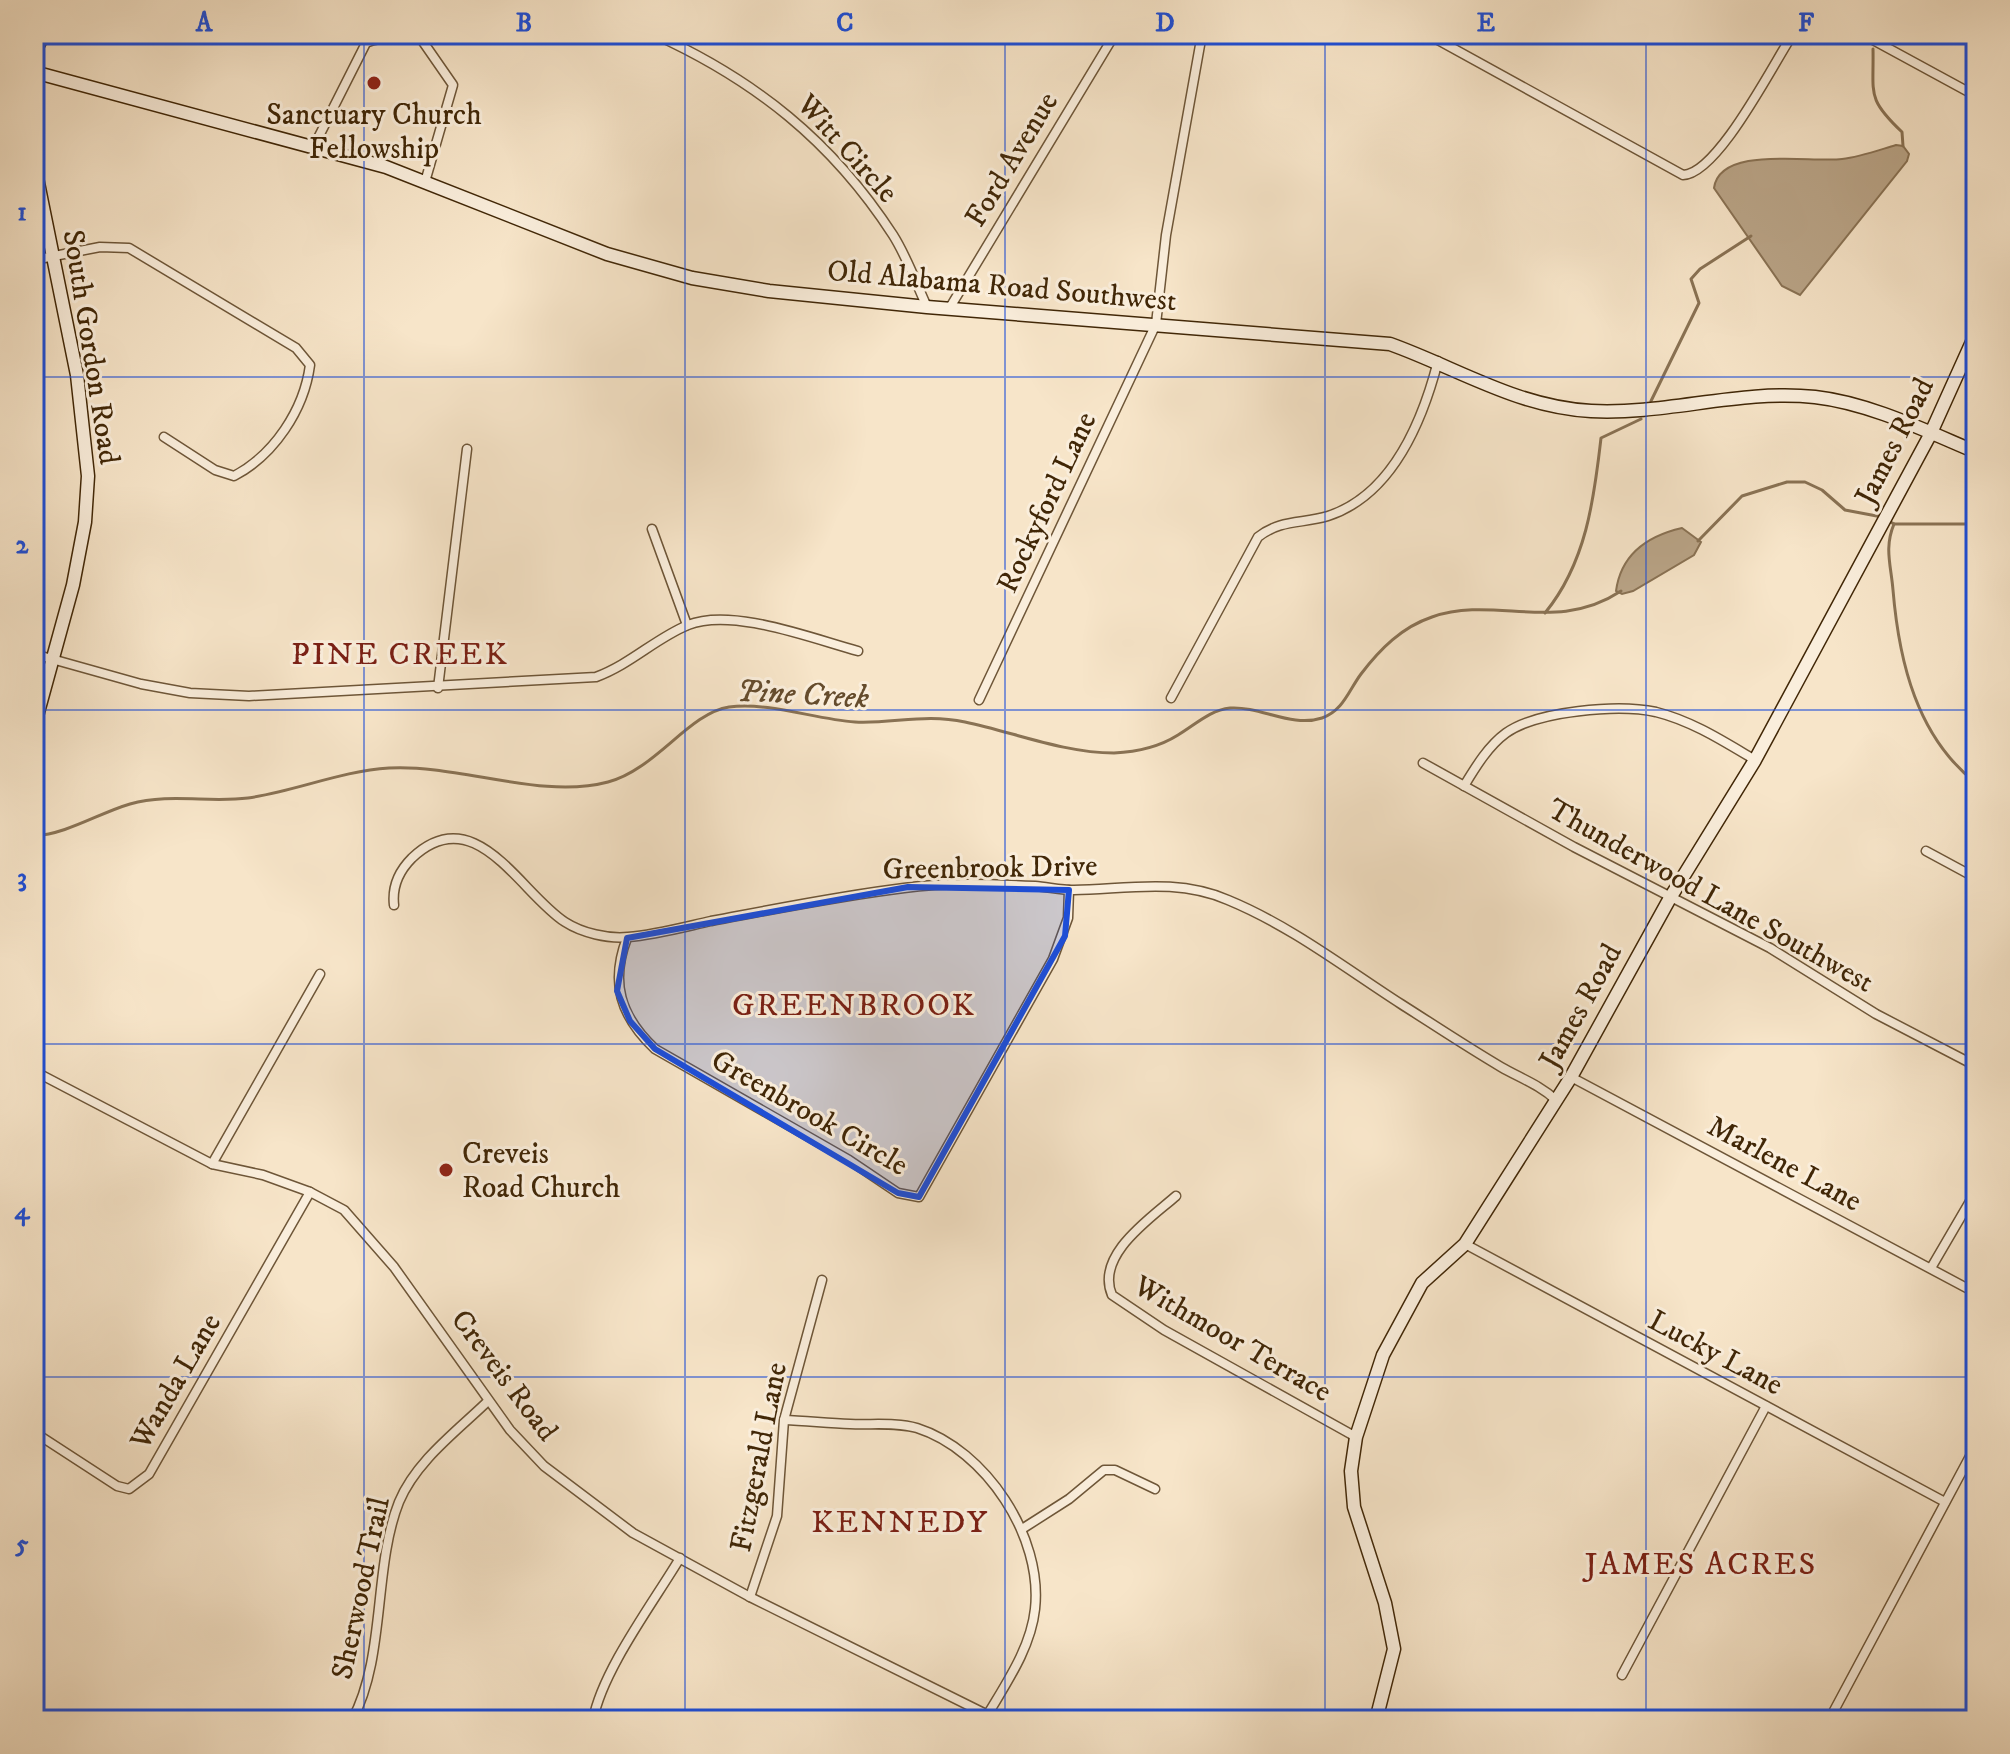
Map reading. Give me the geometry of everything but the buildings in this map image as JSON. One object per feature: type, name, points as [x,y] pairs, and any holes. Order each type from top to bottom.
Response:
[{"type":"street","points":[[34,53],[44,34]]},
{"type":"street","name":"Witt Circle","points":[[654,34],[728,71],[770,99],[807,131],[853,180],[894,237],[927,307]]},
{"type":"street","name":"Ford Avenue","points":[[949,309],[1115,34]]},
{"type":"street","name":"Rockyford Lane","points":[[979,700],[1156,324],[1166,235],[1202,34]]},
{"type":"street","points":[[1427,34],[1683,175],[1701,168],[1723,144],[1793,34]]},
{"type":"street","points":[[1862,34],[1976,96]]},
{"type":"street","points":[[313,148],[366,43],[379,38],[398,41],[421,35],[453,85],[425,182]]},
{"type":"street","name":"Old Alabama Road Southwest","points":[[34,72],[425,182],[648,268],[769,291],[949,309],[1390,344],[1438,361],[1485,386],[1548,406],[1591,411],[1657,410],[1769,397],[1815,397],[1856,405],[1976,452]]},
{"type":"street","name":"South Gordon Road","points":[[34,163],[55,258],[86,431],[88,476],[85,522],[54,661],[34,727]]},
{"type":"street","points":[[34,260],[100,247],[129,248],[296,348],[310,365],[308,383],[283,435],[252,467],[234,476],[215,470],[164,437]]},
{"type":"street","name":"James Road","points":[[1376,1720],[1394,1649],[1385,1603],[1354,1507],[1351,1471],[1356,1437],[1383,1355],[1413,1297],[1436,1268],[1465,1244],[1571,1077],[1670,898],[1755,760],[1930,435],[1976,333]]},
{"type":"street","points":[[1171,698],[1258,537],[1283,522],[1321,518],[1346,510],[1379,486],[1410,434],[1438,361]]},
{"type":"street","points":[[438,688],[467,449]]},
{"type":"street","points":[[652,529],[687,625]]},
{"type":"street","points":[[34,654],[190,693],[291,696],[596,677],[621,667],[687,625],[728,619],[858,651]]},
{"type":"street","points":[[1464,786],[1484,756],[1505,734],[1542,719],[1607,709],[1655,712],[1707,730],[1755,760]]},
{"type":"street","name":"Thunderwood Lane Southwest","points":[[1423,763],[1670,898],[1770,948],[1876,1014],[1976,1066]]},
{"type":"street","name":"Greenbrook Drive","points":[[394,905],[392,891],[415,855],[436,843],[460,840],[485,848],[498,857],[565,922],[581,931],[627,938],[807,902],[908,887],[1038,886],[1069,890],[1140,884],[1195,890],[1227,899],[1331,956],[1503,1068],[1545,1089],[1556,1100]]},
{"type":"street","points":[[1926,851],[1976,878]]},
{"type":"street","name":"Greenbrook Circle","points":[[627,938],[619,962],[617,991],[630,1021],[655,1049],[849,1160],[898,1193],[919,1197],[1065,936],[1069,890]]},
{"type":"street","points":[[212,1164],[320,974]]},
{"type":"street","name":"Creveis Road","points":[[34,1071],[212,1164],[263,1175],[310,1192],[344,1210],[367,1233],[449,1342],[488,1401],[544,1466],[633,1533],[750,1597],[998,1720]]},
{"type":"street","name":"Marlene Lane","points":[[1571,1077],[1976,1293]]},
{"type":"street","points":[[1931,1268],[1976,1191]]},
{"type":"street","name":"Wanda Lane","points":[[34,1432],[117,1486],[129,1489],[140,1484],[149,1474],[310,1192]]},
{"type":"street","name":"Withmoor Terrace","points":[[1176,1196],[1137,1229],[1118,1255],[1109,1277],[1112,1295],[1164,1330],[1356,1437]]},
{"type":"street","name":"Lucky Lane","points":[[1465,1244],[1945,1502]]},
{"type":"street","name":"Fitzgerald Lane","points":[[750,1597],[777,1516],[784,1420],[822,1280]]},
{"type":"street","name":"Sherwood Trail","points":[[352,1720],[377,1627],[393,1520],[399,1501],[429,1458],[488,1401]]},
{"type":"street","points":[[1622,1675],[1766,1406]]},
{"type":"street","points":[[784,1420],[913,1427],[938,1436],[968,1458],[997,1491],[1022,1529],[1032,1559],[1035,1611],[1016,1665],[988,1714]]},
{"type":"street","points":[[1829,1720],[1976,1445]]},
{"type":"street","points":[[1022,1529],[1069,1499],[1104,1470],[1115,1470],[1155,1489]]},
{"type":"street","points":[[593,1720],[596,1702],[611,1673],[680,1558]]},
{"type":"highlighted area","points":[[908,887],[1069,890],[1065,936],[919,1197],[898,1193],[655,1049],[630,1021],[617,991],[627,938]]},
{"type":"shaded area","points":[[1896,145],[1903,146],[1909,154],[1907,161],[1800,295],[1782,286],[1714,188],[1720,175],[1732,166],[1749,161],[1842,159]]},
{"type":"shaded area","points":[[1682,528],[1701,542],[1694,555],[1633,591],[1622,594],[1616,591],[1624,567],[1638,549],[1658,536]]},
{"type":"waterway","points":[[1873,49],[1874,95],[1882,111],[1902,132],[1903,146]]},
{"type":"waterway","points":[[1651,401],[1699,303],[1691,279],[1700,269],[1751,236]]},
{"type":"waterway","points":[[1545,613],[1559,594],[1579,552],[1591,507],[1601,438],[1641,419]]},
{"type":"waterway","points":[[1698,541],[1742,496],[1787,482],[1805,482],[1822,490],[1845,510],[1882,517]]},
{"type":"waterway","points":[[1889,521],[1894,524],[1976,524]]},
{"type":"waterway","points":[[1894,524],[1889,557],[1906,671],[1925,721],[1939,744],[1976,783]]},
{"type":"waterway","name":"Pine Creek","points":[[34,836],[59,831],[145,801],[248,798],[353,773],[389,768],[443,771],[555,787],[608,782],[641,766],[714,711],[729,707],[760,707],[855,722],[950,719],[1076,750],[1131,751],[1163,743],[1223,709],[1242,708],[1299,720],[1329,715],[1384,648],[1401,633],[1432,617],[1456,611],[1573,610],[1597,604],[1621,591]]},
{"type":"place","name":"Sanctuary Church Fellowship","points":[[374,83]]},
{"type":"place","name":"Creveis Road Church","points":[[446,1170]]},
{"type":"district","name":"PINE CREEK","points":[[400,653]]},
{"type":"district","name":"GREENBROOK","points":[[854,1004]]},
{"type":"district","name":"KENNEDY","points":[[900,1521]]},
{"type":"district","name":"JAMES ACRES","points":[[1701,1563]]}]
